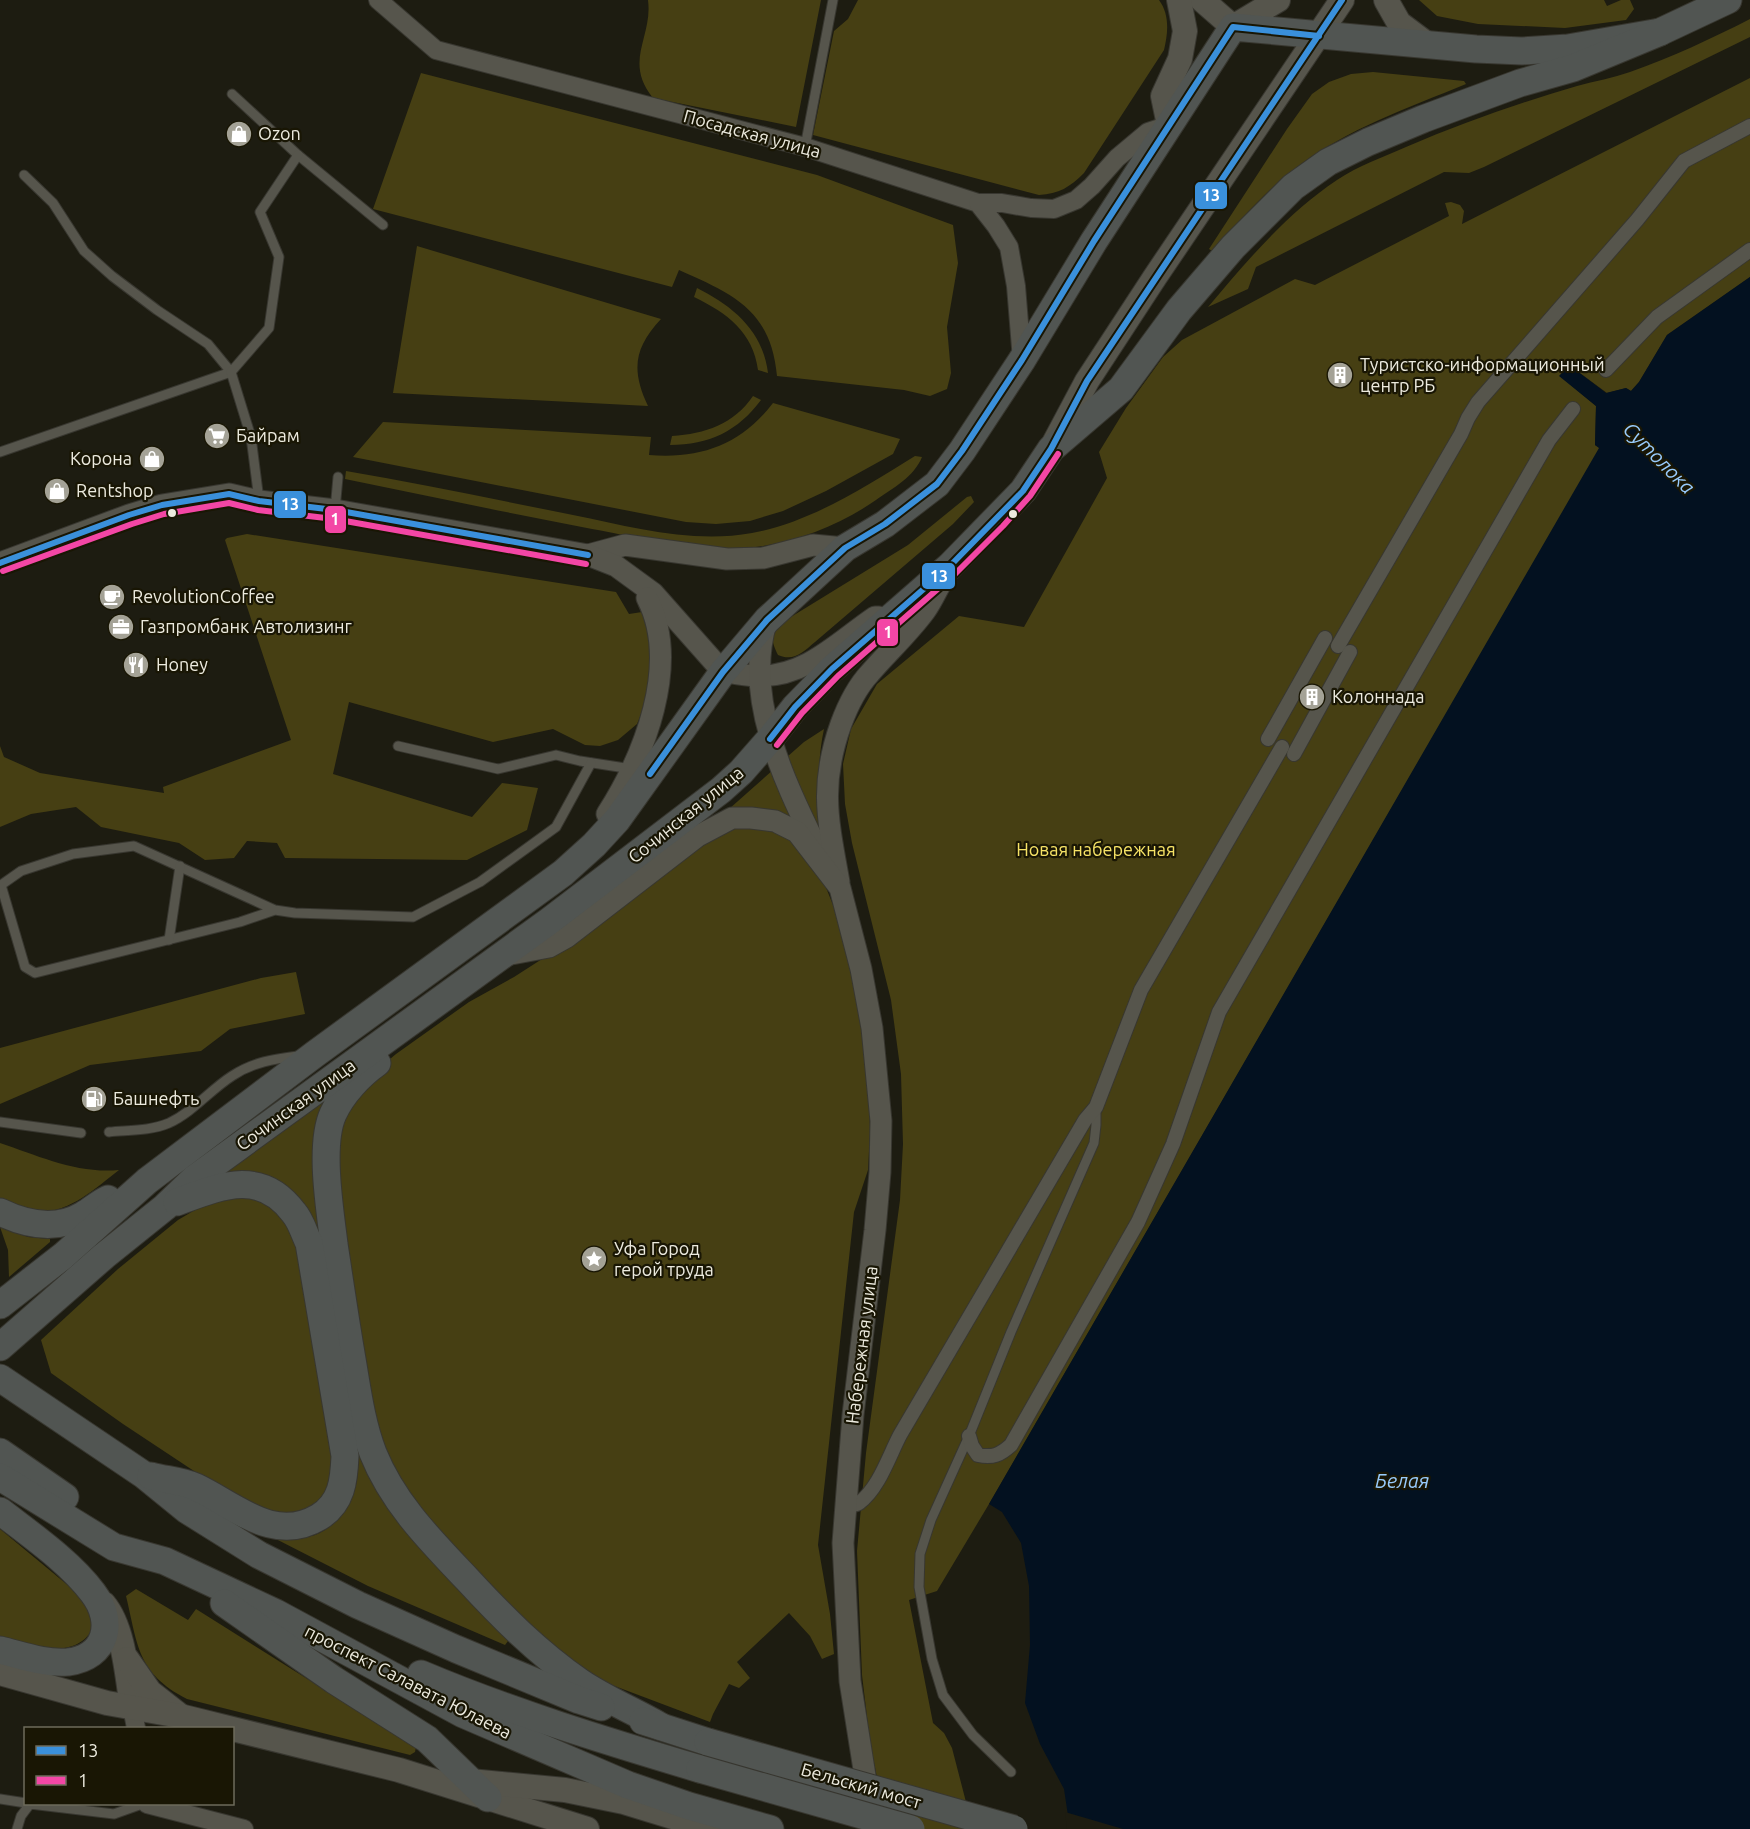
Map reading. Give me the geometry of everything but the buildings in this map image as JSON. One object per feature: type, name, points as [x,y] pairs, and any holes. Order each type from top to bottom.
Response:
[{"type":"main road","points":[[1169,125],[1163,96],[1180,59],[1185,31],[1179,0]]},
{"type":"main road","points":[[1202,0],[1233,27],[1319,36],[1522,51],[1568,48],[1660,32]]},
{"type":"main road","name":"Сочинская улица","points":[[0,1305],[63,1256],[147,1181],[315,1054],[563,873],[594,845],[617,820],[723,672],[845,548],[885,524],[937,483],[962,451],[1022,360],[1094,241],[1233,27],[1278,0]]},
{"type":"main road","name":"Сочинская улица","points":[[0,1347],[104,1256],[165,1207],[194,1179],[504,955],[721,790],[741,772],[795,707],[832,669],[950,567],[1023,491],[1051,449],[1087,381],[1142,296],[1342,0]]},
{"type":"main road","points":[[1386,0],[1399,23],[1427,44]]},
{"type":"main road","points":[[1051,449],[1121,389],[1179,310],[1233,247],[1293,187],[1328,162],[1423,119],[1520,83],[1573,68],[1660,32],[1728,0]]},
{"type":"main road","points":[[451,994],[429,1023],[367,1070],[344,1096],[332,1115],[328,1133],[326,1149],[332,1227],[362,1416],[373,1452],[387,1485],[411,1519],[516,1631],[542,1654],[582,1683],[660,1726]]},
{"type":"main road","points":[[0,1212],[22,1222],[45,1225],[64,1223],[82,1215],[104,1200],[147,1181]]},
{"type":"main road","points":[[144,1475],[194,1486],[251,1517],[274,1526],[293,1527],[311,1522],[325,1514],[338,1499],[344,1482],[345,1456],[309,1242],[295,1214],[273,1192],[251,1184],[231,1184],[165,1207]]},
{"type":"main road","points":[[0,1378],[144,1475],[188,1510],[233,1540],[349,1600],[495,1666],[579,1700],[660,1726]]},
{"type":"main road","points":[[0,1452],[165,1561],[334,1680],[427,1739],[480,1790],[566,1790],[771,1829]]},
{"type":"main road","points":[[0,1477],[114,1547],[165,1561]]},
{"type":"main road","points":[[0,1511],[36,1539],[86,1584],[103,1609],[106,1624],[105,1635],[99,1645],[87,1656],[68,1662],[43,1660],[0,1650]]},
{"type":"main road","name":"проспект Салавата Юлаева","points":[[165,1561],[276,1613],[463,1714],[687,1813]]},
{"type":"main road","points":[[95,1596],[106,1606],[113,1618],[134,1718]]},
{"type":"main road","name":"Бельский мост","points":[[276,1613],[469,1694],[634,1750],[911,1829]]},
{"type":"main road","points":[[121,1649],[132,1669],[150,1692],[184,1722]]},
{"type":"main road","points":[[0,1673],[84,1696],[134,1718],[184,1722],[210,1727]]},
{"type":"main road","name":"Бельский мост","points":[[660,1726],[708,1742],[1014,1829]]},
{"type":"main road","points":[[242,1733],[480,1790],[587,1829]]},
{"type":"main road","points":[[687,1813],[712,1829]]},
{"type":"street","name":"Посадская улица","points":[[378,0],[436,50],[805,147],[978,203],[1002,203],[1054,209],[1076,200],[1117,158],[1148,132],[1169,125]]},
{"type":"street","points":[[845,1507],[858,1504],[876,1481],[900,1435],[1085,1120],[1096,1107],[1141,990],[1292,753],[1349,652],[1478,402],[1637,220],[1684,161],[1750,126]]},
{"type":"street","points":[[978,203],[996,226],[1008,247],[1016,286],[1022,360]]},
{"type":"street","points":[[1606,370],[1657,317],[1750,250]]},
{"type":"street","points":[[969,1436],[978,1455],[989,1457],[1001,1454],[1011,1445],[1138,1222],[1173,1144],[1219,1012],[1549,440],[1573,409]]},
{"type":"street","points":[[0,563],[162,504],[229,494],[259,501],[335,510],[588,555],[616,566],[653,593],[723,672],[743,680],[764,713]]},
{"type":"street","points":[[588,555],[626,545],[727,559],[763,558],[813,545],[845,548]]},
{"type":"street","points":[[588,555],[626,580],[647,598],[657,621],[660,656],[658,688],[649,728],[632,769],[602,823],[594,845]]},
{"type":"street","points":[[840,888],[829,826],[827,799],[828,772],[833,745],[849,703],[869,674],[925,610],[950,567]]},
{"type":"street","points":[[723,672],[759,676],[795,671],[822,656],[875,617],[897,613]]},
{"type":"street","points":[[764,631],[764,655],[773,665],[795,671]]},
{"type":"street","points":[[764,631],[759,676],[770,739],[825,867]]},
{"type":"street","points":[[1292,753],[1265,737],[1322,636],[1349,652]]},
{"type":"street","points":[[504,955],[549,947],[567,937],[698,836],[732,818],[775,821],[796,832],[825,867]]},
{"type":"street","name":"Набережная улица","points":[[825,867],[840,888],[859,959],[872,1028],[881,1121],[880,1172],[875,1230],[854,1415],[843,1543],[850,1681],[875,1829]]},
{"type":"street","points":[[184,1722],[198,1727]]},
{"type":"street","points":[[168,1806],[244,1829]]},
{"type":"lane","points":[[805,147],[833,0]]},
{"type":"lane","points":[[232,94],[298,155],[383,225]]},
{"type":"lane","points":[[0,452],[231,372],[269,328],[279,257],[260,212],[298,155]]},
{"type":"lane","points":[[24,176],[53,203],[84,250],[121,282],[208,344],[231,372],[251,437],[259,501]]},
{"type":"lane","points":[[335,510],[338,477]]},
{"type":"lane","points":[[398,746],[498,769],[556,755],[632,769]]},
{"type":"lane","points":[[275,910],[240,922],[35,973],[25,967],[1,885],[21,871],[73,854],[134,846],[275,910],[295,913],[412,917],[480,882],[556,827],[591,763]]},
{"type":"lane","points":[[169,940],[180,866]]},
{"type":"lane","points":[[109,1132],[139,1130],[169,1122],[232,1076],[247,1068],[266,1060],[315,1054]]},
{"type":"lane","points":[[1011,1772],[973,1735],[943,1695],[932,1659],[920,1587],[920,1554],[931,1521],[969,1436],[1011,1332],[1094,1143],[1096,1107]]},
{"type":"lane","points":[[0,1122],[81,1133]]},
{"type":"lane","points":[[0,1799],[24,1803]]},
{"type":"lane","points":[[17,1829],[26,1805]]},
{"type":"lane","points":[[36,1805],[114,1814],[137,1805]]},
{"type":"green space","points":[[648,0],[821,0],[796,127],[653,98],[644,85],[640,72],[641,49],[647,26]]},
{"type":"green space","points":[[858,0],[1159,0],[1165,12],[1166,37],[1164,50],[1084,173],[1064,189],[1039,195],[813,135],[834,31],[848,19]]},
{"type":"green space","points":[[1419,0],[1604,0],[1607,6],[1621,0],[1630,0],[1634,9],[1626,20],[1565,28],[1478,24],[1437,16]]},
{"type":"green space","points":[[1750,19],[1750,37],[1484,167],[1469,173],[1444,172],[1256,267],[1248,289],[1208,307],[1284,223],[1318,193],[1353,170],[1427,138],[1491,114],[1646,66]]},
{"type":"green space","points":[[1373,72],[1464,81],[1466,84],[1379,120],[1336,141],[1297,167],[1274,186],[1212,251],[1209,249],[1312,94],[1329,82],[1351,74]]},
{"type":"green space","points":[[421,73],[817,175],[953,225],[958,263],[947,327],[951,373],[947,389],[930,396],[904,390],[777,376],[767,335],[758,320],[746,307],[716,287],[679,270],[672,287],[373,209]]},
{"type":"green space","name":"Новая набережная","points":[[1750,78],[1750,277],[1667,335],[1639,382],[1631,391],[1626,388],[1607,393],[1569,365],[1560,376],[1596,406],[1595,445],[1600,448],[937,1591],[909,1600],[933,1723],[944,1733],[952,1748],[973,1829],[887,1829],[870,1742],[862,1675],[857,1551],[866,1453],[900,1200],[903,1144],[901,1074],[891,1000],[852,843],[845,804],[843,764],[851,729],[877,684],[959,616],[1024,627],[1107,478],[1099,452],[1126,408],[1163,357],[1182,340],[1295,279],[1315,285],[1449,216],[1445,203],[1460,205],[1464,211],[1462,224]]},
{"type":"green space","points":[[417,246],[661,319],[645,340],[638,360],[639,381],[648,406],[393,393]]},
{"type":"green space","points":[[697,288],[723,303],[753,332],[765,358],[768,373],[758,370],[751,345],[736,325],[717,310],[694,297]]},
{"type":"green space","points":[[753,396],[761,400],[743,420],[732,428],[710,439],[670,445],[672,436],[696,433],[718,426],[737,414]]},
{"type":"green space","points":[[773,403],[900,439],[893,454],[826,491],[783,511],[750,521],[716,524],[686,522],[353,457],[383,422],[651,437],[649,455],[686,454],[719,446],[733,439],[761,417]]},
{"type":"green space","points":[[915,456],[922,457],[914,470],[902,482],[840,521],[821,530],[780,543],[738,549],[703,548],[655,541],[345,479],[346,471],[640,529],[707,537],[752,533],[795,521],[837,502]]},
{"type":"green space","points":[[971,496],[974,502],[953,524],[806,649],[794,657],[778,655],[773,644],[773,636],[777,628],[786,620],[908,545]]},
{"type":"green space","points":[[247,534],[616,592],[629,614],[642,612],[652,640],[646,702],[637,724],[618,740],[600,746],[585,745],[553,729],[493,742],[349,702],[333,774],[472,817],[502,783],[538,788],[527,830],[467,860],[285,858],[277,843],[247,841],[234,858],[205,860],[179,843],[101,827],[76,807],[31,814],[0,827],[0,746],[4,757],[40,773],[164,793],[163,787],[291,740],[225,540]]},
{"type":"green space","points":[[824,729],[819,770],[823,840],[787,757]]},
{"type":"green space","points":[[774,769],[797,821],[729,809]]},
{"type":"green space","points":[[747,827],[769,829],[788,837],[825,885],[839,920],[854,982],[869,1079],[870,1133],[868,1170],[854,1212],[818,1545],[830,1614],[834,1654],[822,1659],[810,1636],[789,1613],[737,1662],[750,1678],[739,1688],[729,1684],[710,1722],[588,1676],[494,1595],[395,1479],[371,1414],[338,1187],[341,1118],[371,1075],[396,1054],[469,1002],[556,950],[679,857],[727,830]]},
{"type":"green space","points":[[296,972],[305,1014],[230,1029],[201,1051],[90,1065],[0,1104],[0,1048],[261,978]]},
{"type":"green space","points":[[336,1089],[323,1247],[310,1218],[297,1198],[278,1182],[255,1173],[218,1174]]},
{"type":"green space","points":[[0,1143],[73,1167],[103,1171],[119,1170],[88,1194],[65,1207],[40,1212],[27,1210],[0,1199]]},
{"type":"green space","points":[[251,1196],[269,1205],[280,1215],[297,1246],[332,1458],[329,1494],[307,1513],[275,1517],[203,1477],[51,1373],[41,1340],[118,1269],[178,1220],[210,1201]]},
{"type":"green space","points":[[0,1227],[28,1237],[50,1239],[50,1242],[9,1277],[8,1250]]},
{"type":"green space","points":[[355,1451],[361,1451],[507,1637],[508,1641],[505,1645],[368,1586],[272,1537],[310,1537],[323,1531],[337,1520],[348,1505],[355,1488],[357,1473]]},
{"type":"green space","points":[[0,1529],[76,1592],[86,1603],[94,1626],[86,1637],[65,1648],[38,1647],[0,1638]]},
{"type":"green space","points":[[136,1589],[188,1620],[196,1609],[416,1747],[415,1752],[410,1755],[187,1699],[158,1679],[142,1657],[126,1596]]},
{"type":"water","name":"Белая","points":[[1750,277],[1750,1829],[1070,1829],[1064,1789],[1040,1744],[1025,1703],[1030,1645],[1029,1586],[1021,1543],[1002,1512],[989,1504],[1599,448],[1595,445],[1596,406],[1559,376],[1569,365],[1606,393],[1626,388],[1631,391],[1639,382],[1667,335]]},
{"type":"pier","points":[[1065,1812],[1123,1829],[1067,1829]]},
{"type":"transit line","name":"13","points":[[770,739],[795,707],[832,669],[950,566],[1023,491],[1051,449],[1087,381],[1342,0]]},
{"type":"transit line","name":"13","points":[[650,774],[723,672],[767,620],[845,548],[885,524],[937,484],[962,451],[1022,360],[1094,241],[1233,27],[1319,36]]},
{"type":"transit line","name":"1","points":[[777,745],[802,713],[838,676],[956,573],[1003,526],[1030,496],[1058,454]]},
{"type":"transit line","name":"13","points":[[0,563],[162,505],[229,494],[259,501],[335,510],[588,555]]},
{"type":"transit line","name":"1","points":[[3,571],[164,514],[229,503],[258,510],[334,519],[586,564]]},
{"type":"place","name":"Ozon","points":[[239,134]]},
{"type":"place","name":"Туристско-информационный центр РБ","points":[[1340,375]]},
{"type":"place","name":"Байрам","points":[[217,436]]},
{"type":"place","name":"Корона","points":[[152,459]]},
{"type":"place","name":"Rentshop","points":[[57,491]]},
{"type":"place","name":"RevolutionCoffee","points":[[112,597]]},
{"type":"place","name":"Газпромбанк Автолизинг","points":[[121,627]]},
{"type":"place","name":"Honey","points":[[136,665]]},
{"type":"place","name":"Колоннада","points":[[1312,697]]},
{"type":"place","name":"Башнефть","points":[[94,1099]]},
{"type":"place","name":"Уфа Город герой труда","points":[[594,1259]]},
{"type":"water label","name":"Сутолока","points":[[1659,458]]}]
